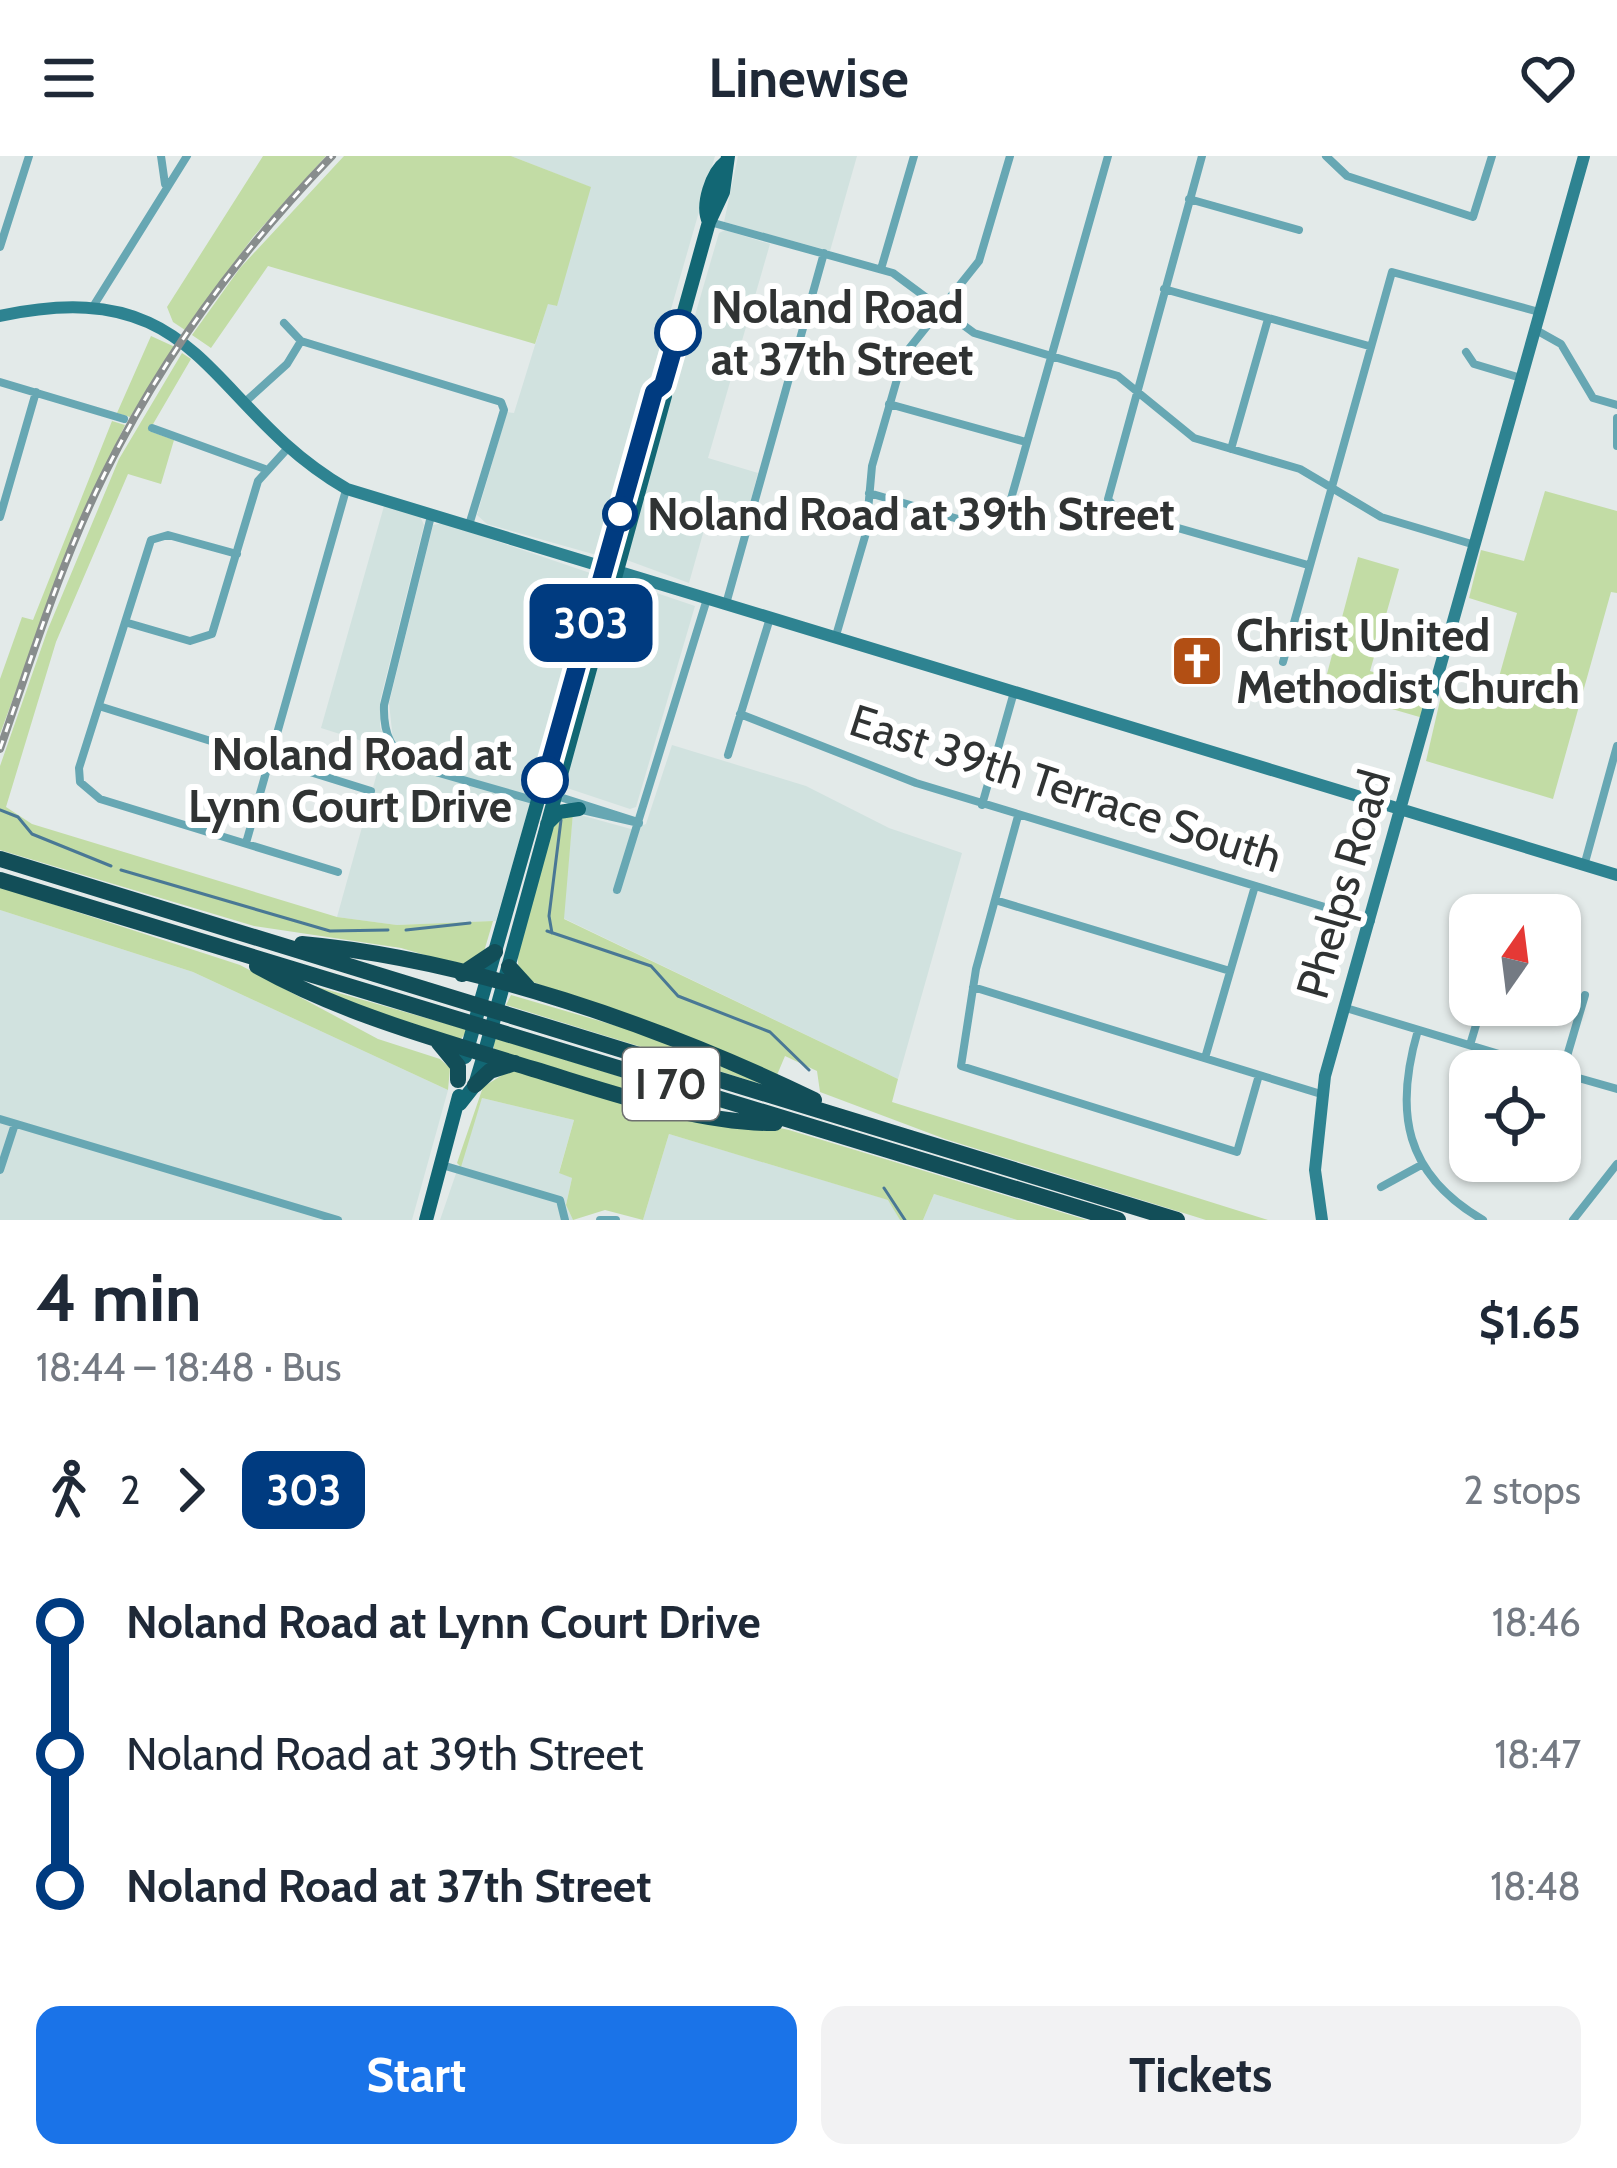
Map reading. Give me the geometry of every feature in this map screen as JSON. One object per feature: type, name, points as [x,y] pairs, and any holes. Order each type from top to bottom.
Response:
[{"type":"highway","name":"I 70","points":[[0,859],[1177,1220]]},
{"type":"highway","name":"I 70","points":[[0,880],[1118,1220]]},
{"type":"highway","points":[[266,940],[379,952],[540,995],[685,1044],[863,1124]]},
{"type":"highway","points":[[224,949],[334,1006],[438,1042],[477,1047],[646,1102],[767,1124],[799,1123]]},
{"type":"highway","points":[[462,974],[477,969],[495,952]]},
{"type":"highway","points":[[438,1042],[467,1083],[515,1063]]},
{"type":"main road","name":"Phelps Road","points":[[1322,1220],[1315,1169],[1321,1094],[1584,156]]},
{"type":"main road","points":[[497,984],[495,952],[546,798],[636,480],[654,392],[663,385],[709,222],[716,215],[727,159]]},
{"type":"main road","points":[[0,316],[50,305],[94,305],[140,317],[183,340],[287,449],[347,489],[1617,875]]},
{"type":"main road","points":[[427,1220],[544,828],[546,798]]},
{"type":"main road","points":[[544,828],[559,812],[579,809]]},
{"type":"street","points":[[0,247],[28,156]]},
{"type":"street","points":[[161,156],[165,186]]},
{"type":"street","points":[[94,305],[187,156]]},
{"type":"street","points":[[881,269],[914,156]]},
{"type":"street","points":[[836,638],[866,532],[869,494],[904,355],[980,261],[1010,156]]},
{"type":"street","points":[[869,494],[982,526],[1000,522],[1108,156]]},
{"type":"street","points":[[1202,156],[1108,493],[1111,506],[1308,566]]},
{"type":"street","points":[[1327,156],[1347,176],[1473,217],[1492,156]]},
{"type":"street","points":[[1189,200],[1299,230]]},
{"type":"street","points":[[709,222],[881,269],[905,280],[974,333],[1103,368],[1137,388],[1194,438],[1300,469],[1381,517],[1476,546]]},
{"type":"street","points":[[726,605],[824,253]]},
{"type":"street","points":[[1283,662],[1392,272],[1539,312]]},
{"type":"street","points":[[1164,289],[1369,346]]},
{"type":"street","points":[[1231,449],[1268,319]]},
{"type":"street","points":[[284,322],[302,341],[501,402],[504,410],[470,525]]},
{"type":"street","points":[[1535,329],[1561,344],[1593,398],[1617,405]]},
{"type":"street","points":[[244,402],[287,364],[302,341]]},
{"type":"street","points":[[1466,352],[1474,364],[1522,378]]},
{"type":"street","points":[[0,382],[124,419]]},
{"type":"street","points":[[0,518],[36,392]]},
{"type":"street","points":[[889,404],[1027,443]]},
{"type":"street","points":[[1617,418],[1617,446]]},
{"type":"street","points":[[152,428],[265,469]]},
{"type":"street","points":[[127,623],[190,641],[205,639],[216,628],[265,469],[287,449]]},
{"type":"street","points":[[247,843],[347,489]]},
{"type":"street","points":[[432,514],[384,705],[386,734],[402,758],[639,823]]},
{"type":"street","points":[[237,554],[155,536],[78,772],[82,787],[92,796],[338,872]]},
{"type":"street","points":[[617,890],[707,598]]},
{"type":"street","points":[[728,755],[770,618]]},
{"type":"street","points":[[982,805],[1014,692]]},
{"type":"street","points":[[102,707],[371,791]]},
{"type":"street","name":"East 39th Terrace South","points":[[740,714],[982,805],[1372,922]]},
{"type":"street","points":[[1584,866],[1617,746]]},
{"type":"street","points":[[546,798],[639,823]]},
{"type":"street","points":[[1018,816],[974,987],[960,1064],[1237,1152],[1259,1075]]},
{"type":"street","points":[[1205,1058],[1255,886]]},
{"type":"street","points":[[995,900],[1230,971]]},
{"type":"street","points":[[974,987],[1153,1038],[1321,1094]]},
{"type":"street","points":[[1566,1050],[1585,995]]},
{"type":"street","points":[[1346,1008],[1485,1050]]},
{"type":"street","points":[[1470,1045],[1476,1026]]},
{"type":"street","points":[[1418,1030],[1403,1096],[1408,1128],[1423,1163],[1442,1189],[1483,1220]]},
{"type":"street","points":[[1581,1078],[1617,1089]]},
{"type":"street","points":[[0,1119],[338,1220]]},
{"type":"street","points":[[0,1170],[15,1124]]},
{"type":"street","points":[[1381,1187],[1423,1163]]},
{"type":"street","points":[[1573,1220],[1617,1164]]},
{"type":"street","points":[[442,1165],[560,1200],[565,1220]]},
{"type":"street","points":[[600,1220],[615,1220]]},
{"type":"shaded area","points":[[511,156],[715,156],[600,556],[487,524],[477,515],[507,412],[514,413],[548,303],[556,306],[590,187]]},
{"type":"shaded area","points":[[738,156],[857,156],[830,251],[724,222]]},
{"type":"shaded area","points":[[725,230],[770,244],[708,458],[758,473],[749,507],[713,498],[689,583],[624,559],[719,233]]},
{"type":"shaded area","points":[[384,506],[420,516],[424,525],[380,701],[380,727],[387,744],[393,740],[389,703],[433,525],[443,523],[596,575],[496,921],[397,925],[337,917],[384,748],[321,728]]},
{"type":"shaded area","points":[[619,584],[695,606],[636,807],[630,809],[561,786]]},
{"type":"shaded area","points":[[672,745],[806,786],[889,828],[962,853],[898,1079],[563,918],[573,813],[631,829],[646,824]]},
{"type":"shaded area","points":[[0,910],[193,972],[448,1090],[412,1220],[0,1220]]},
{"type":"shaded area","points":[[482,1098],[574,1120],[559,1172],[572,1178],[566,1205],[573,1220],[440,1220]]},
{"type":"shaded area","points":[[669,1134],[889,1200],[900,1220],[643,1220]]},
{"type":"shaded area","points":[[934,1194],[1017,1220],[923,1220]]},
{"type":"green space","points":[[263,156],[326,156],[253,237],[185,330],[173,322],[167,307]]},
{"type":"green space","points":[[344,156],[511,156],[591,187],[557,306],[548,304],[535,344],[268,266],[211,348],[192,335],[240,268]]},
{"type":"green space","points":[[151,336],[175,347],[130,417],[117,413]]},
{"type":"green space","points":[[182,353],[191,359],[149,431],[174,440],[161,484],[128,474],[56,642],[6,807],[32,824],[337,917],[397,925],[493,921],[483,955],[463,966],[401,948],[254,926],[0,850],[0,766],[48,629],[119,459]]},
{"type":"green space","points":[[112,421],[125,425],[76,529],[0,734],[0,679],[22,617],[33,620]]},
{"type":"green space","points":[[1545,491],[1617,511],[1617,593],[1611,592],[1553,799],[1426,761],[1441,696],[1490,709],[1517,613],[1469,598],[1481,550],[1524,561]]},
{"type":"green space","points":[[1358,557],[1399,569],[1370,671],[1431,689],[1423,718],[1323,689]]},
{"type":"green space","points":[[573,813],[564,919],[898,1079],[892,1102],[1268,1220],[1206,1220],[945,1139],[820,1092],[817,1071],[785,1056],[777,1075],[533,982],[519,968],[525,917],[558,817]]},
{"type":"green space","points":[[0,887],[240,965],[378,1039],[440,1059],[450,1068],[448,1090],[193,972],[0,910]]},
{"type":"green space","points":[[283,977],[468,1030],[460,1040],[343,1005]]},
{"type":"green space","points":[[511,995],[675,1043],[764,1085],[506,1005]]},
{"type":"green space","points":[[494,1038],[726,1109],[637,1095],[494,1051]]},
{"type":"green space","points":[[512,1069],[789,1130],[1087,1220],[1017,1220],[934,1194],[923,1220],[900,1220],[888,1200],[669,1134],[643,1220],[605,1210],[573,1220],[566,1205],[572,1178],[559,1173],[574,1120],[482,1098],[461,1167],[457,1163],[483,1087]]},
{"type":"waterway","points":[[0,810],[18,817],[32,834],[111,866]]},
{"type":"waterway","points":[[552,933],[549,916],[561,820]]},
{"type":"waterway","points":[[121,870],[330,931],[388,930]]},
{"type":"waterway","points":[[406,930],[470,923]]},
{"type":"waterway","points":[[547,931],[651,966],[678,996],[770,1032],[809,1070]]},
{"type":"waterway","points":[[884,1188],[905,1220]]},
{"type":"railway","points":[[0,749],[74,542],[127,431],[178,347],[235,267],[332,156]]},
{"type":"bus line","name":"303","points":[[545,780],[654,392],[663,385],[678,333]]},
{"type":"place","name":"Noland Road at 37th Street","points":[[678,333]]},
{"type":"place","name":"Noland Road at 39th Street","points":[[620,514]]},
{"type":"place","name":"Christ United Methodist Church","points":[[1197,661]]},
{"type":"place","name":"Noland Road at Lynn Court Drive","points":[[545,780]]}]
